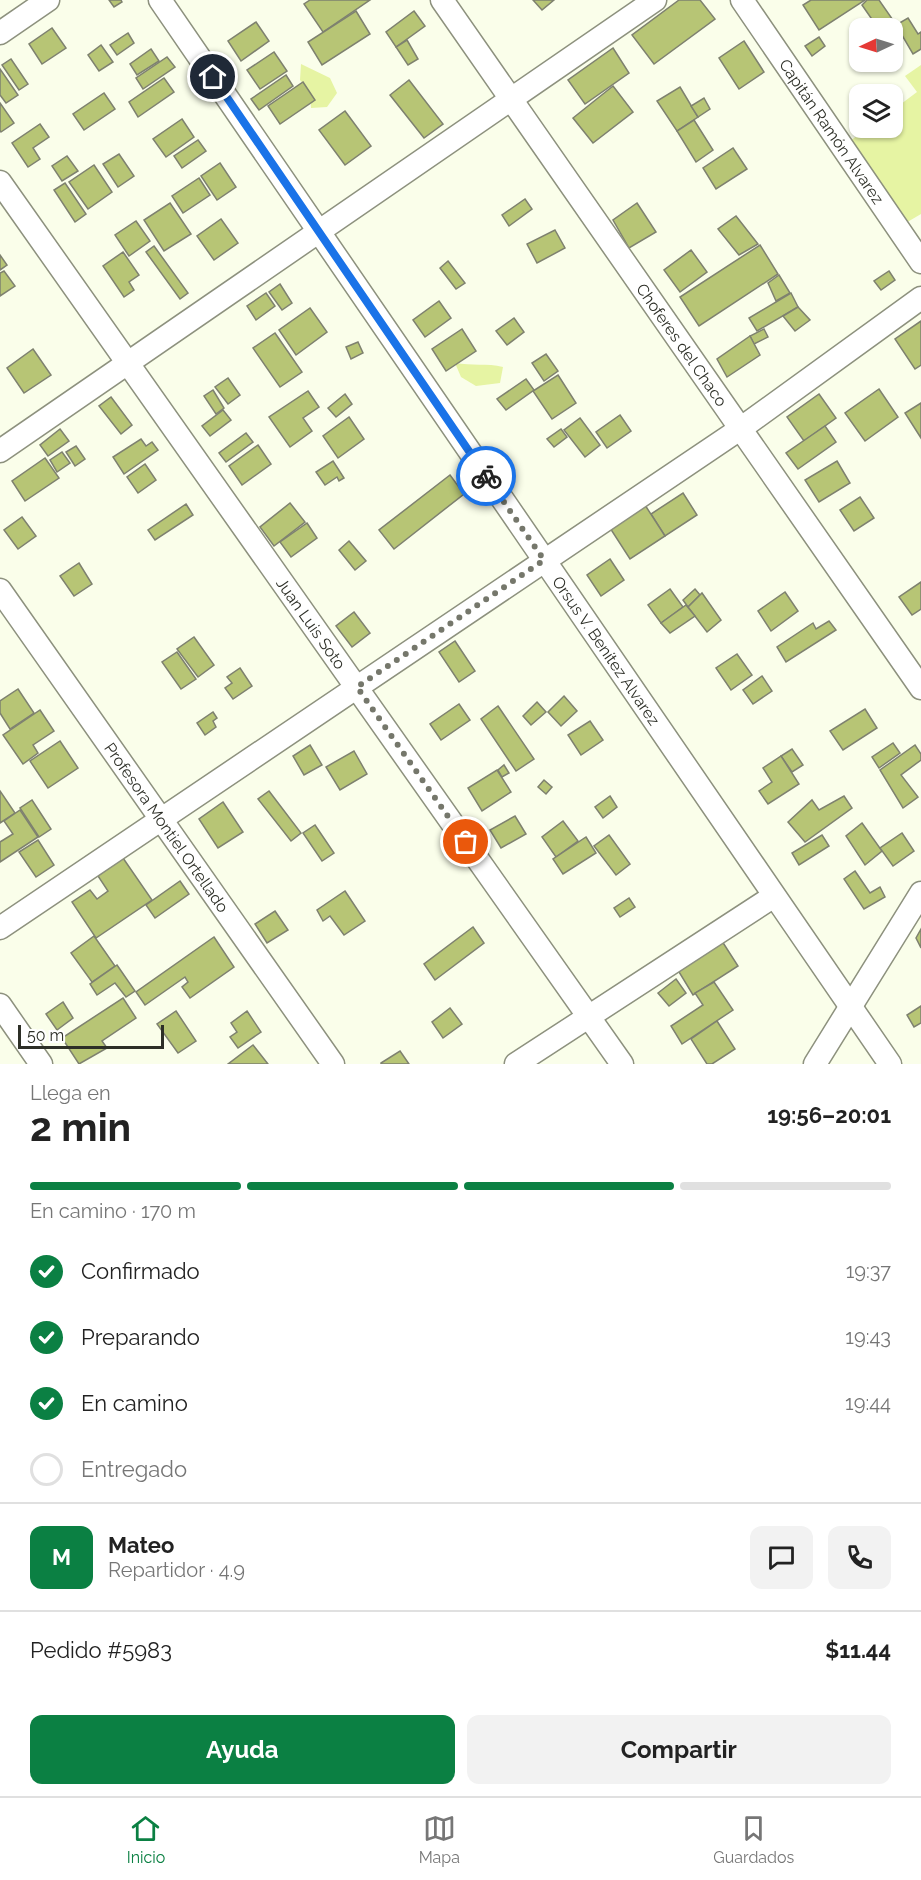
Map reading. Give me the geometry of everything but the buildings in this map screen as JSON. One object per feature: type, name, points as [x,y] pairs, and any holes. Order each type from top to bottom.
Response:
[{"type":"street","points":[[0,33],[48,0]]},
{"type":"street","name":"Orsus V. Benítez Alvarez","points":[[160,0],[890,1064]]},
{"type":"street","name":"Choferes del Chaco","points":[[442,0],[921,688]]},
{"type":"street","points":[[0,451],[655,0]]},
{"type":"street","name":"Capitán Ramón Alvarez","points":[[742,0],[921,262]]},
{"type":"street","name":"Juan Luis Soto","points":[[0,182],[622,1064]]},
{"type":"street","points":[[0,928],[740,429],[921,298]]},
{"type":"street","name":"Profesora Montiel Ortellado","points":[[0,590],[333,1064]]},
{"type":"street","points":[[815,1064],[921,892]]},
{"type":"street","points":[[516,1064],[774,897]]},
{"type":"street","points":[[0,1005],[41,1064]]},
{"type":"green space","points":[[301,64],[330,78],[337,93],[327,107],[311,108],[310,93],[300,80]]},
{"type":"green space","points":[[921,65],[921,214],[904,224],[847,143],[854,138],[903,138],[903,102],[917,92],[905,76]]},
{"type":"green space","points":[[455,363],[503,367],[500,383],[476,386],[461,377]]},
{"type":"way so far","points":[[466,842],[357,687],[544,560],[486,476]]},
{"type":"route","points":[[213,77],[486,476]]}]
